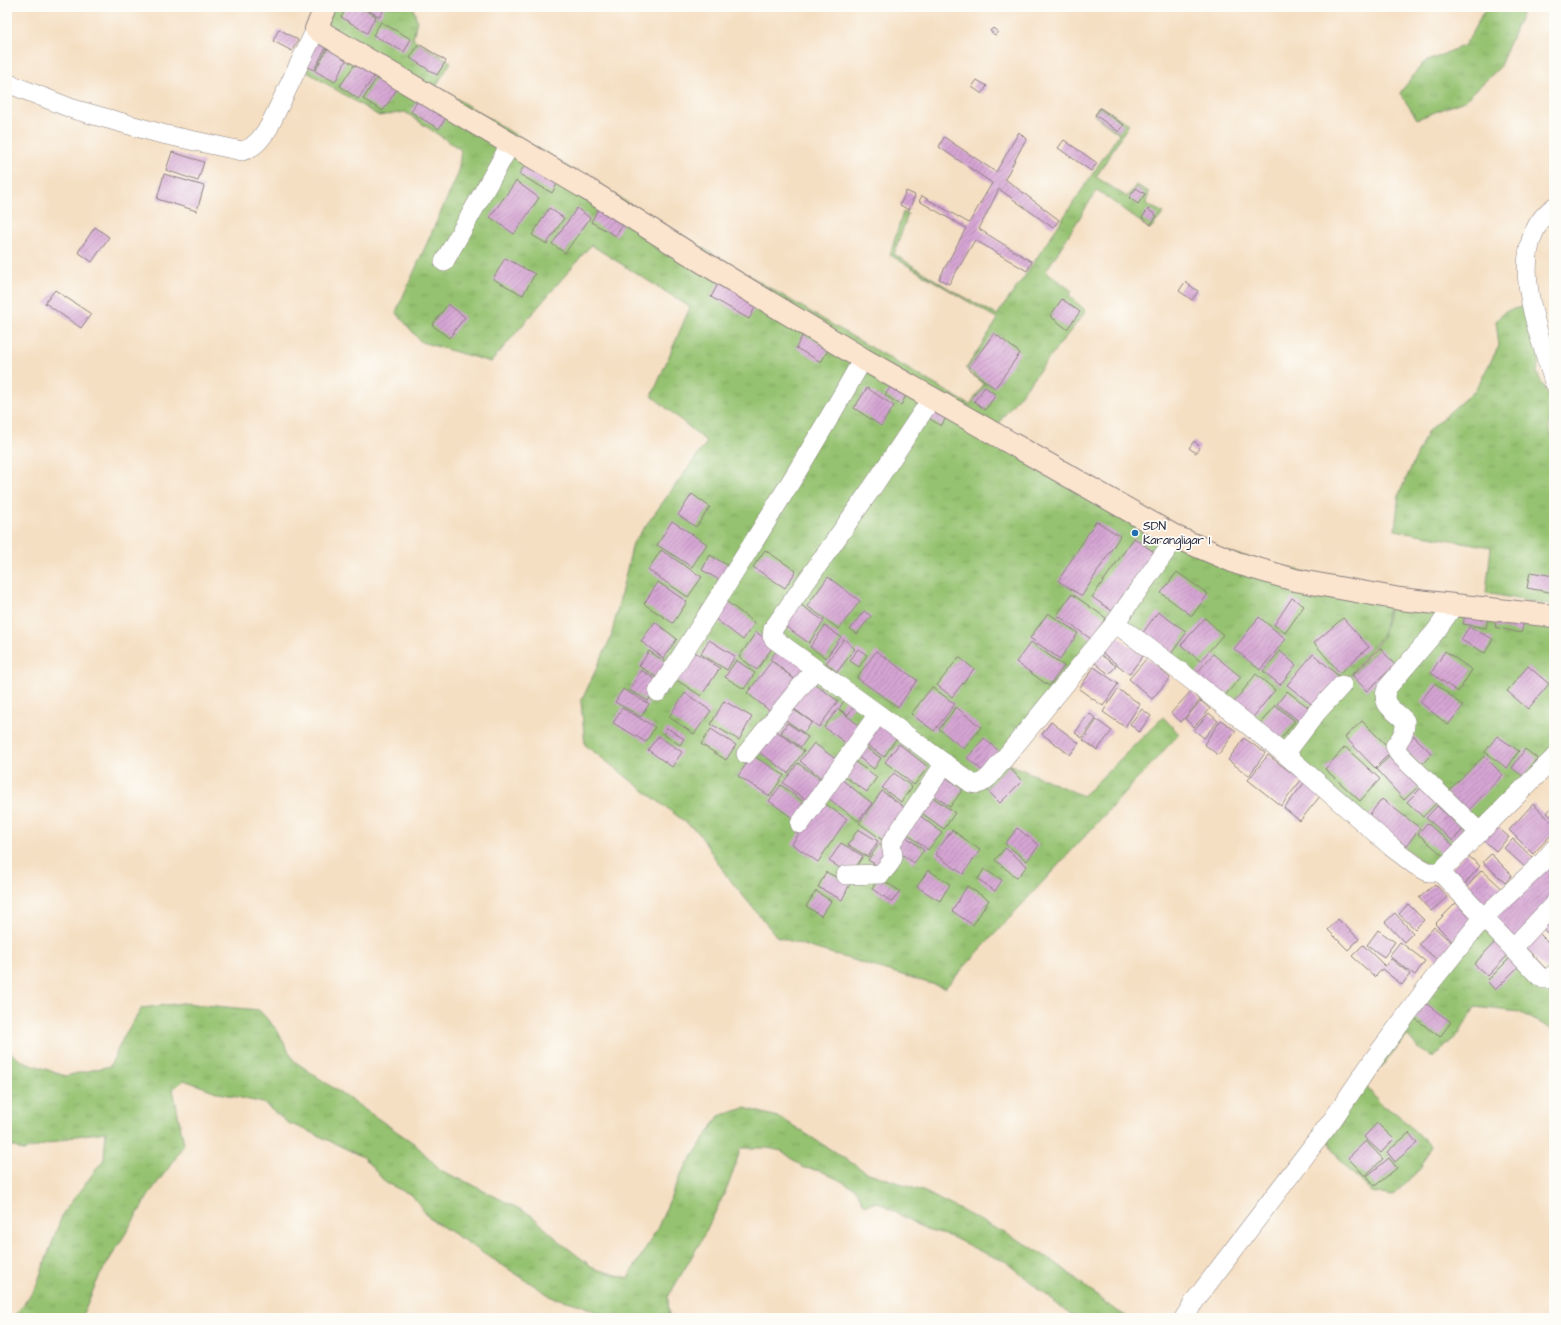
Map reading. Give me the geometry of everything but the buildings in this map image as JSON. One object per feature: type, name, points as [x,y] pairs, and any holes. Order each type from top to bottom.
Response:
[{"type":"street","points":[[7,83],[73,109],[162,134],[242,151],[249,150],[259,141],[269,126],[326,7]]},
{"type":"street","points":[[316,29],[510,145],[587,189],[704,263],[863,359],[1176,537],[1237,563],[1295,580],[1400,599],[1554,616]]},
{"type":"street","points":[[444,262],[510,145]]},
{"type":"street","points":[[1554,207],[1547,212],[1534,229],[1528,255],[1527,276],[1531,306],[1554,382]]},
{"type":"street","points":[[658,692],[742,562],[833,412],[863,359]]},
{"type":"street","points":[[932,398],[874,485],[773,629],[772,636],[774,639],[945,763],[970,783],[976,785],[982,783],[990,776],[1114,623],[1176,537]]},
{"type":"street","points":[[1454,605],[1436,631],[1387,688],[1384,696],[1385,702],[1405,721],[1406,727],[1395,746],[1395,749],[1479,832]]},
{"type":"street","points":[[1114,623],[1184,675],[1285,754],[1394,849],[1415,865],[1428,872],[1440,872],[1554,758]]},
{"type":"street","points":[[746,754],[815,669]]},
{"type":"street","points":[[1285,754],[1317,712],[1342,685]]},
{"type":"street","points":[[800,824],[878,714]]},
{"type":"street","points":[[846,876],[878,875],[884,870],[892,860],[893,855],[891,843],[945,763]]},
{"type":"street","points":[[1184,1318],[1196,1299],[1333,1119],[1428,986],[1483,918],[1543,862],[1554,849]]},
{"type":"street","points":[[1440,872],[1539,976],[1544,979],[1549,979],[1554,974]]},
{"type":"street","points":[[1513,948],[1554,904]]},
{"type":"green space","points":[[323,7],[413,7],[417,20],[413,39],[451,62],[436,86],[835,327],[970,405],[984,384],[966,369],[998,319],[890,255],[903,212],[908,214],[894,254],[948,288],[997,315],[1119,134],[1094,115],[1099,106],[1129,124],[1096,177],[1127,197],[1136,185],[1149,192],[1146,204],[1164,213],[1150,229],[1097,190],[1046,271],[1072,291],[1069,296],[1086,311],[1003,417],[993,435],[1169,540],[1007,763],[1083,796],[1163,717],[1179,734],[945,988],[777,937],[726,875],[698,832],[585,745],[581,702],[611,637],[633,543],[707,442],[652,396],[690,307],[591,245],[491,362],[421,342],[396,312],[458,174],[461,150],[405,112],[379,116],[304,70]]},
{"type":"green space","points":[[1486,7],[1525,7],[1499,68],[1464,101],[1417,119],[1400,93],[1423,63],[1465,45]]},
{"type":"green space","points":[[1522,307],[1535,312],[1542,340],[1537,373],[1550,399],[1549,430],[1554,438],[1554,606],[1486,593],[1491,547],[1395,530],[1399,494],[1428,431],[1476,389],[1499,346],[1496,321],[1505,311]]},
{"type":"green space","points":[[1176,539],[1392,594],[1382,636],[1284,753],[1113,623]]},
{"type":"green space","points":[[1393,594],[1554,614],[1554,751],[1439,875],[1285,753],[1329,699],[1371,653],[1383,636]]},
{"type":"green space","points":[[1484,920],[1537,976],[1554,967],[1554,1030],[1519,1012],[1475,1007],[1459,1034],[1433,1057],[1419,1049],[1407,1036],[1366,1086],[1381,1105],[1397,1114],[1430,1146],[1421,1168],[1392,1196],[1372,1192],[1341,1162],[1326,1137]]},
{"type":"green space","points":[[183,1003],[259,1010],[277,1030],[294,1061],[415,1144],[442,1171],[531,1215],[561,1243],[595,1269],[628,1278],[657,1229],[681,1174],[719,1116],[745,1108],[781,1118],[866,1172],[925,1192],[1028,1245],[1060,1266],[1111,1307],[1129,1318],[1077,1318],[1065,1311],[1007,1262],[952,1237],[926,1230],[878,1202],[865,1205],[855,1188],[821,1171],[804,1168],[782,1151],[767,1148],[741,1148],[728,1186],[701,1241],[668,1297],[669,1318],[609,1318],[581,1305],[552,1297],[429,1218],[412,1195],[386,1183],[363,1157],[311,1132],[288,1123],[263,1103],[219,1093],[184,1080],[173,1089],[184,1144],[173,1162],[152,1190],[99,1277],[81,1318],[13,1318],[35,1289],[63,1213],[104,1159],[106,1132],[76,1136],[23,1151],[7,1143],[7,1050],[20,1060],[65,1076],[110,1066],[124,1036],[142,1008]]},
{"type":"place","name":"SDN Karangligar 1","points":[[1135,533]]}]
